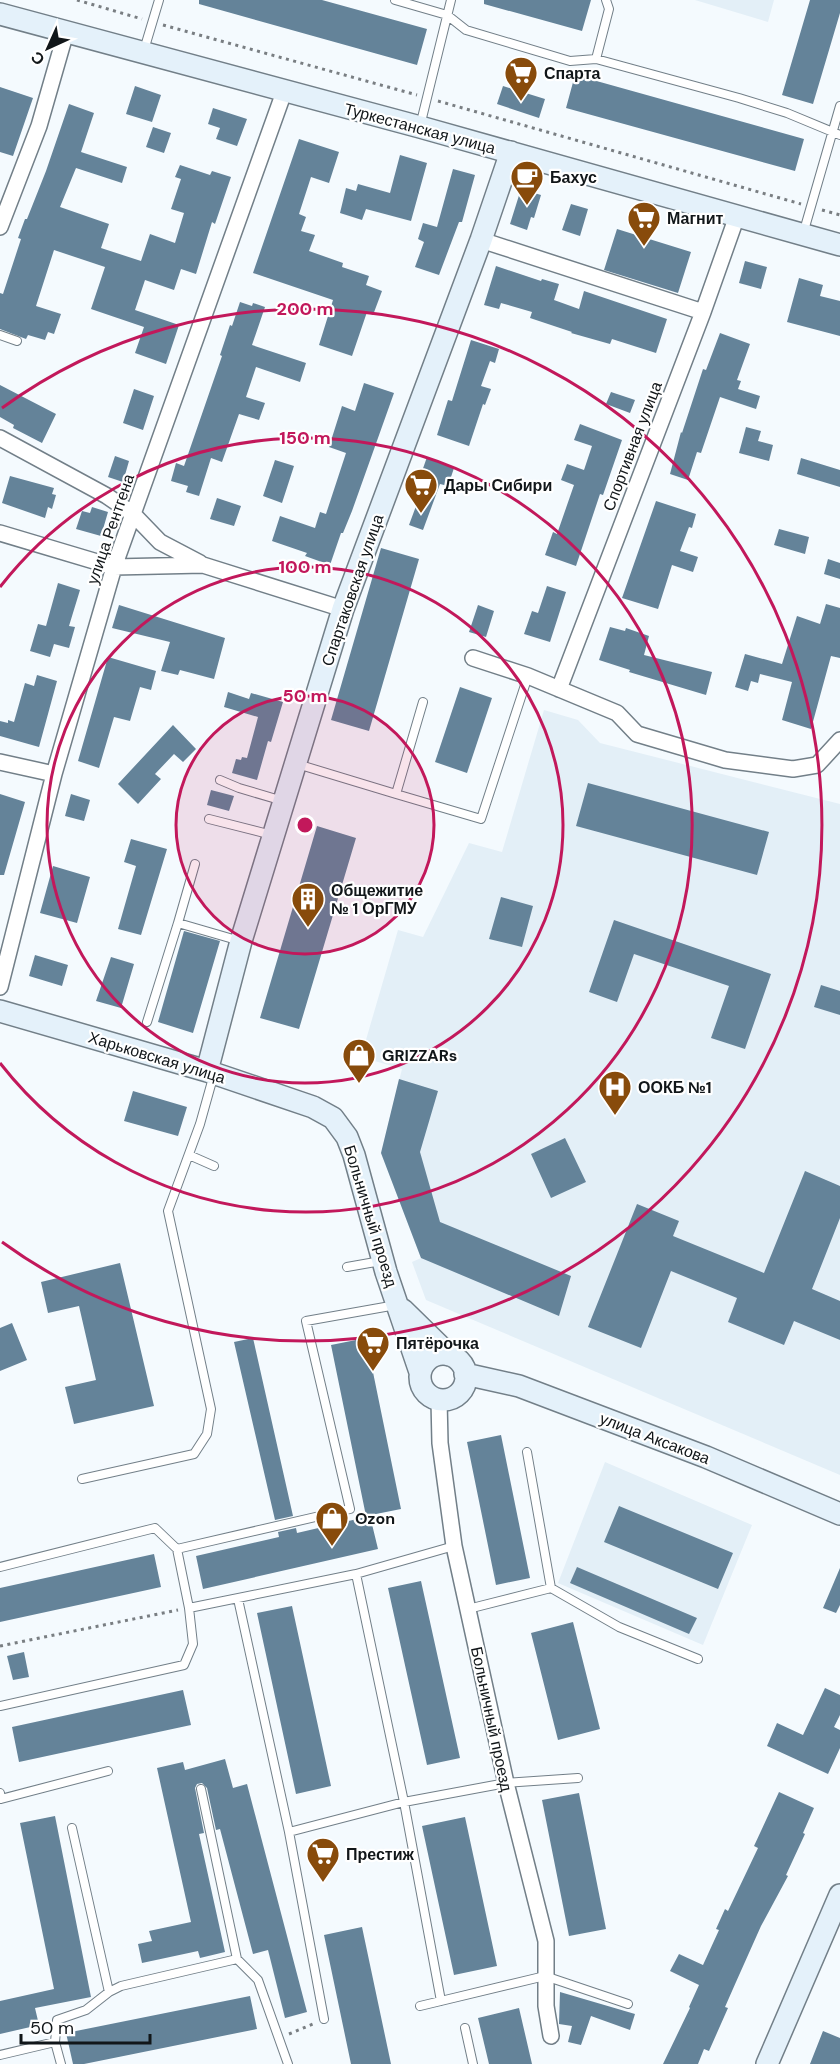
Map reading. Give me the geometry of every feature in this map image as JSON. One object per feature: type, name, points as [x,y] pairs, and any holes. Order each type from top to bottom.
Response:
[{"type":"street","name":"Туркестанская улица","points":[[0,14],[511,152],[840,245]]},
{"type":"street","points":[[0,227],[39,126],[66,32]]},
{"type":"street","name":"улица Рентгена","points":[[0,987],[54,774],[114,567],[284,92]]},
{"type":"street","name":"Спартаковская улица","points":[[210,1072],[241,941],[343,609],[481,240],[511,152]]},
{"type":"street","name":"Спортивная улица","points":[[559,688],[703,312],[737,216]]},
{"type":"street","points":[[481,240],[703,312]]},
{"type":"street","points":[[0,438],[107,496],[133,514],[160,542],[203,565],[343,609]]},
{"type":"street","points":[[0,533],[114,567],[203,565]]},
{"type":"street","points":[[473,658],[528,676],[617,713],[637,734],[725,760],[793,769],[817,765],[840,740]]},
{"type":"street","points":[[0,762],[54,774]]},
{"type":"street","name":"Харьковская улица","points":[[0,1011],[210,1072],[313,1107]]},
{"type":"street","name":"Больничный проезд","points":[[313,1107],[333,1118],[347,1137],[383,1260],[420,1372]]},
{"type":"street","name":"Больничный проезд","points":[[398,1305],[449,1355]]},
{"type":"street","points":[[438,1354],[449,1355],[457,1359],[462,1366],[465,1381],[459,1394],[446,1400],[439,1400],[426,1393],[422,1386],[420,1372],[429,1358],[438,1354]]},
{"type":"street","name":"улица Аксакова","points":[[465,1374],[530,1390],[706,1457],[840,1514]]},
{"type":"street","name":"Больничный проезд","points":[[439,1400],[440,1443],[454,1546],[506,1783],[546,1941],[546,2006],[551,2036]]},
{"type":"street","points":[[767,2064],[840,1895]]},
{"type":"lane","points":[[143,53],[159,0]]},
{"type":"lane","points":[[395,0],[447,15],[466,30],[570,61],[596,59],[787,113],[836,134]]},
{"type":"lane","points":[[420,127],[451,0]]},
{"type":"lane","points":[[596,59],[609,9],[606,0]]},
{"type":"lane","points":[[803,234],[836,134],[840,105]]},
{"type":"lane","points":[[0,335],[17,342]]},
{"type":"lane","points":[[296,764],[481,819],[528,676]]},
{"type":"lane","points":[[396,794],[423,702]]},
{"type":"lane","points":[[220,780],[284,802]]},
{"type":"lane","points":[[210,819],[274,836]]},
{"type":"lane","points":[[147,1022],[195,864]]},
{"type":"lane","points":[[178,923],[241,941]]},
{"type":"lane","points":[[82,1479],[194,1454],[207,1434],[211,1409],[168,1211],[200,1124],[210,1072]]},
{"type":"lane","points":[[189,1155],[214,1166]]},
{"type":"lane","points":[[347,1267],[383,1260]]},
{"type":"lane","points":[[177,1549],[350,1509],[306,1321],[398,1305]]},
{"type":"lane","points":[[527,1452],[551,1588]]},
{"type":"lane","points":[[0,1567],[155,1528],[177,1549],[189,1608],[193,1644],[184,1665],[0,1706]]},
{"type":"lane","points":[[189,1608],[356,1574],[454,1546]]},
{"type":"lane","points":[[356,1574],[404,1802],[441,2001]]},
{"type":"lane","points":[[468,1609],[551,1588],[619,1627],[698,1659]]},
{"type":"lane","points":[[238,1599],[289,1832],[324,2019]]},
{"type":"lane","points":[[0,1792],[1,1799],[108,1771]]},
{"type":"lane","points":[[289,1832],[404,1802],[506,1783],[578,1778]]},
{"type":"lane","points":[[201,1789],[237,1959],[258,1980],[288,2064]]},
{"type":"lane","points":[[72,1828],[109,1992]]},
{"type":"lane","points":[[61,2064],[55,2042],[57,2020],[86,2010],[109,1992],[121,1986],[237,1959]]},
{"type":"lane","points":[[420,2006],[545,1976],[628,2004]]},
{"type":"lane","points":[[465,2028],[473,2064]]},
{"type":"lane","points":[[0,2055],[55,2042]]},
{"type":"path","points":[[77,0],[840,215]]},
{"type":"path","points":[[0,1646],[189,1608]]},
{"type":"path","points":[[279,2038],[324,2019]]},
{"type":"shaded area","points":[[695,0],[774,0],[768,22]]},
{"type":"shaded area","name":"ООКБ №1","points":[[544,710],[578,720],[600,743],[840,804],[840,1475],[426,1300],[412,1262],[421,1258],[381,1153],[402,1069],[361,1057],[398,930],[423,937],[469,843],[502,852]]},
{"type":"shaded area","points":[[605,1462],[752,1525],[703,1645],[558,1583]]},
{"type":"building","points":[[199,0],[322,0],[427,29],[417,65],[199,4]]},
{"type":"building","points":[[484,0],[591,0],[582,31],[484,4]]},
{"type":"building","points":[[810,0],[840,0],[840,13],[813,104],[782,95]]},
{"type":"building","points":[[575,75],[804,139],[795,171],[566,108]]},
{"type":"building","points":[[135,86],[161,95],[152,122],[126,114]]},
{"type":"building","name":"Спарта","points":[[503,86],[545,99],[539,118],[497,104]]},
{"type":"building","points":[[0,87],[33,98],[13,156],[0,152]]},
{"type":"building","points":[[69,104],[94,113],[81,152],[127,167],[122,183],[76,168],[60,207],[109,224],[101,248],[141,261],[150,234],[175,243],[184,213],[171,209],[181,179],[175,177],[180,165],[210,175],[212,171],[231,177],[215,224],[212,222],[196,274],[181,269],[174,290],[145,280],[135,310],[179,325],[166,364],[135,353],[144,327],[91,309],[105,267],[54,250],[36,306],[61,314],[54,334],[48,332],[45,340],[28,335],[26,339],[0,329],[0,293],[3,294],[21,239],[18,238],[46,171]]},
{"type":"building","points":[[213,108],[247,119],[237,146],[216,139],[220,128],[208,124]]},
{"type":"building","points":[[153,127],[171,133],[164,153],[146,147]]},
{"type":"building","points":[[299,139],[339,152],[329,183],[311,177],[299,214],[306,217],[301,231],[315,235],[309,251],[343,263],[342,267],[369,276],[366,285],[382,291],[373,315],[367,312],[352,356],[319,345],[333,300],[253,273]]},
{"type":"building","points":[[400,155],[427,163],[411,221],[366,209],[362,220],[340,213],[346,188],[356,191],[358,184],[390,193]]},
{"type":"building","points":[[453,169],[475,175],[462,222],[459,222],[439,275],[415,267],[424,242],[418,239],[423,223],[437,227]]},
{"type":"building","name":"Бахус","points":[[521,189],[541,195],[534,218],[531,217],[527,230],[510,224]]},
{"type":"building","points":[[571,204],[588,209],[580,236],[562,230]]},
{"type":"building","points":[[617,229],[691,252],[678,293],[604,270]]},
{"type":"building","points":[[745,261],[767,267],[761,289],[739,283]]},
{"type":"building","points":[[496,266],[541,281],[542,279],[559,284],[554,300],[579,309],[584,291],[667,319],[656,353],[612,339],[610,344],[571,333],[530,318],[532,312],[501,303],[499,309],[484,305]]},
{"type":"building","points":[[799,278],[823,285],[820,296],[840,301],[840,336],[787,322]]},
{"type":"building","points":[[240,302],[265,307],[252,345],[306,363],[300,382],[256,367],[246,397],[265,403],[259,420],[239,414],[222,462],[211,458],[199,496],[186,492],[188,486],[171,481],[176,463],[184,466],[222,356],[220,355],[230,325],[232,326]]},
{"type":"building","points":[[720,333],[750,344],[737,380],[741,381],[738,389],[760,396],[756,409],[720,397],[701,453],[697,452],[688,480],[670,474],[681,432],[703,369],[706,370]]},
{"type":"building","points":[[471,340],[499,349],[495,363],[490,361],[481,386],[491,389],[485,405],[483,404],[469,446],[437,435],[448,400],[452,401]]},
{"type":"building","points":[[364,383],[394,393],[330,565],[305,556],[307,553],[272,541],[280,516],[315,528],[320,512],[326,514],[346,453],[329,447],[342,406],[355,411]]},
{"type":"building","points":[[0,385],[56,414],[42,443],[13,428],[14,425],[0,417]]},
{"type":"building","points":[[134,389],[154,396],[143,430],[123,423]]},
{"type":"building","points":[[611,392],[635,400],[630,413],[606,404]]},
{"type":"building","points":[[580,424],[622,440],[603,495],[600,494],[576,566],[545,555],[553,532],[557,534],[574,485],[561,480],[567,464],[584,470],[592,446],[574,440]]},
{"type":"building","points":[[746,427],[761,431],[758,441],[773,445],[769,461],[739,453]]},
{"type":"building","points":[[115,456],[129,461],[123,482],[108,477]]},
{"type":"building","points":[[427,457],[454,468],[448,486],[440,484],[423,530],[409,525],[426,479],[420,477]]},
{"type":"building","points":[[801,458],[840,470],[840,487],[797,474]]},
{"type":"building","points":[[275,460],[294,466],[282,503],[263,496]]},
{"type":"building","points":[[10,476],[54,488],[52,494],[56,495],[52,509],[48,507],[45,518],[2,503]]},
{"type":"building","points":[[217,498],[241,506],[234,526],[210,519]]},
{"type":"building","points":[[656,501],[696,514],[692,528],[689,527],[680,551],[698,557],[693,572],[672,565],[658,609],[622,598]]},
{"type":"building","points":[[92,507],[108,512],[101,536],[76,529],[82,511],[90,513]]},
{"type":"building","points":[[779,529],[809,537],[805,554],[774,545]]},
{"type":"building","points":[[381,548],[419,559],[369,731],[331,720]]},
{"type":"building","points":[[828,559],[840,563],[840,579],[824,574]]},
{"type":"building","points":[[58,583],[80,590],[69,626],[75,627],[69,648],[54,644],[50,657],[30,651],[38,624],[46,626]]},
{"type":"building","points":[[547,586],[566,592],[550,642],[524,634],[532,611],[538,613]]},
{"type":"building","points":[[826,604],[840,608],[840,658],[831,656],[811,729],[782,720],[792,682],[760,674],[758,683],[751,681],[748,691],[735,687],[745,654],[782,664],[797,616],[820,624]]},
{"type":"building","points":[[119,605],[225,638],[214,679],[180,670],[178,675],[161,671],[170,642],[112,628]]},
{"type":"building","points":[[478,605],[494,611],[486,637],[469,632]]},
{"type":"building","points":[[610,627],[625,631],[626,628],[649,636],[644,655],[712,672],[706,695],[629,672],[630,670],[599,660]]},
{"type":"building","points":[[108,657],[156,671],[151,690],[140,687],[130,721],[114,717],[99,768],[78,761]]},
{"type":"building","points":[[37,675],[57,681],[39,747],[0,736],[0,721],[14,722],[25,683],[34,686]]},
{"type":"building","points":[[460,687],[492,698],[467,773],[435,762]]},
{"type":"building","points":[[228,692],[249,699],[251,693],[283,702],[271,742],[268,741],[257,780],[232,773],[236,759],[247,758],[258,717],[224,707]]},
{"type":"building","points":[[173,725],[196,749],[183,762],[174,754],[155,774],[161,779],[138,804],[118,784]]},
{"type":"building","points":[[588,783],[769,832],[757,875],[576,826]]},
{"type":"building","points":[[211,790],[234,796],[229,811],[207,805]]},
{"type":"building","points":[[0,794],[25,802],[4,875],[0,875]]},
{"type":"building","points":[[71,794],[90,800],[84,821],[65,816]]},
{"type":"building","name":"Общежитие № 1 ОрГМУ","points":[[317,826],[356,838],[299,1029],[260,1018]]},
{"type":"building","points":[[131,839],[167,849],[141,935],[118,929],[136,866],[124,862]]},
{"type":"building","points":[[53,866],[90,877],[77,923],[40,913]]},
{"type":"building","points":[[501,897],[533,906],[522,947],[489,939]]},
{"type":"building","points":[[614,920],[771,974],[745,1049],[711,1038],[729,986],[634,954],[617,1002],[589,992]]},
{"type":"building","points":[[184,931],[220,941],[193,1033],[158,1022]]},
{"type":"building","points":[[35,955],[68,965],[62,986],[29,976]]},
{"type":"building","points":[[111,957],[134,964],[121,1008],[96,1001]]},
{"type":"building","points":[[821,985],[840,991],[840,1015],[814,1007]]},
{"type":"building","points":[[399,1079],[438,1091],[420,1152],[440,1222],[571,1276],[559,1316],[421,1258],[381,1153]]},
{"type":"building","points":[[133,1091],[187,1107],[178,1136],[124,1121]]},
{"type":"building","points":[[565,1138],[586,1182],[551,1198],[531,1154]]},
{"type":"building","points":[[805,1171],[840,1186],[840,1218],[812,1289],[840,1301],[840,1340],[794,1321],[784,1345],[728,1322],[737,1298],[671,1271],[641,1348],[588,1327],[637,1204],[679,1221],[673,1236],[764,1273]]},
{"type":"building","points":[[120,1263],[154,1406],[74,1424],[65,1387],[96,1380],[79,1306],[48,1313],[41,1282]]},
{"type":"building","points":[[12,1323],[27,1360],[0,1371],[0,1328]]},
{"type":"building","points":[[253,1338],[293,1516],[275,1520],[234,1342]]},
{"type":"building","points":[[366,1338],[401,1509],[366,1516],[331,1345]]},
{"type":"building","points":[[501,1435],[530,1578],[496,1585],[467,1442]]},
{"type":"building","points":[[619,1506],[733,1553],[718,1589],[604,1542]]},
{"type":"building","points":[[370,1516],[378,1549],[203,1589],[196,1556],[279,1537],[278,1532],[296,1528],[297,1533]]},
{"type":"building","points":[[154,1554],[161,1587],[0,1622],[0,1588]]},
{"type":"building","points":[[577,1567],[697,1618],[689,1634],[570,1583]]},
{"type":"building","points":[[840,1568],[840,1605],[836,1613],[823,1608]]},
{"type":"building","points":[[421,1581],[460,1758],[427,1765],[388,1588]]},
{"type":"building","points":[[292,1606],[331,1786],[296,1794],[257,1613]]},
{"type":"building","points":[[573,1622],[600,1729],[558,1740],[531,1633]]},
{"type":"building","points":[[24,1652],[29,1677],[13,1680],[7,1656]]},
{"type":"building","points":[[825,1688],[840,1695],[840,1715],[834,1727],[840,1730],[840,1748],[828,1774],[767,1746],[777,1723],[803,1735]]},
{"type":"building","points":[[183,1690],[191,1725],[19,1762],[12,1727]]},
{"type":"building","points":[[225,1759],[233,1788],[247,1784],[307,2012],[285,2018],[268,1950],[253,1954],[220,1829],[216,1830],[207,1788],[202,1783],[197,1784],[195,1788],[204,1833],[199,1834],[225,1952],[200,1958],[198,1951],[142,1963],[138,1944],[152,1941],[149,1931],[191,1922],[157,1768],[183,1762],[185,1770]]},
{"type":"building","points":[[779,1792],[814,1808],[786,1875],[788,1876],[761,1926],[725,2007],[728,2008],[709,2051],[704,2049],[698,2064],[663,2064],[699,1985],[670,1971],[679,1954],[703,1965],[719,1930],[716,1929],[725,1909],[728,1911],[758,1848],[754,1846]]},
{"type":"building","points":[[579,1793],[606,1929],[569,1936],[542,1800]]},
{"type":"building","points":[[55,1816],[91,1997],[35,2008],[39,2025],[0,2034],[0,2001],[54,1989],[20,1823]]},
{"type":"building","points":[[465,1817],[497,1966],[454,1975],[422,1826]]},
{"type":"building","points":[[362,1927],[391,2064],[351,2064],[324,1935]]},
{"type":"building","points":[[560,1992],[635,2014],[630,2030],[591,2016],[581,2045],[568,2042],[572,2026],[559,2024]]},
{"type":"building","points":[[250,1996],[257,2029],[84,2064],[73,2064],[66,2033]]},
{"type":"building","points":[[519,2008],[532,2064],[489,2064],[478,2018]]},
{"type":"building","points":[[823,2031],[840,2038],[840,2064],[810,2064]]},
{"type":"place","name":"Спарта","points":[[521,102]]},
{"type":"place","name":"Бахус","points":[[527,206]]},
{"type":"place","name":"Магнит","points":[[644,247]]},
{"type":"place","name":"Дары Сибири","points":[[421,514]]},
{"type":"place","name":"Общежитие № 1 ОрГМУ","points":[[308,928]]},
{"type":"place","name":"GRIZZARs","points":[[359,1084]]},
{"type":"place","name":"ООКБ №1","points":[[615,1116]]},
{"type":"place","name":"Пятёрочка","points":[[373,1372]]},
{"type":"place","name":"Ozon","points":[[332,1547]]},
{"type":"place","name":"Престиж","points":[[323,1883]]}]
